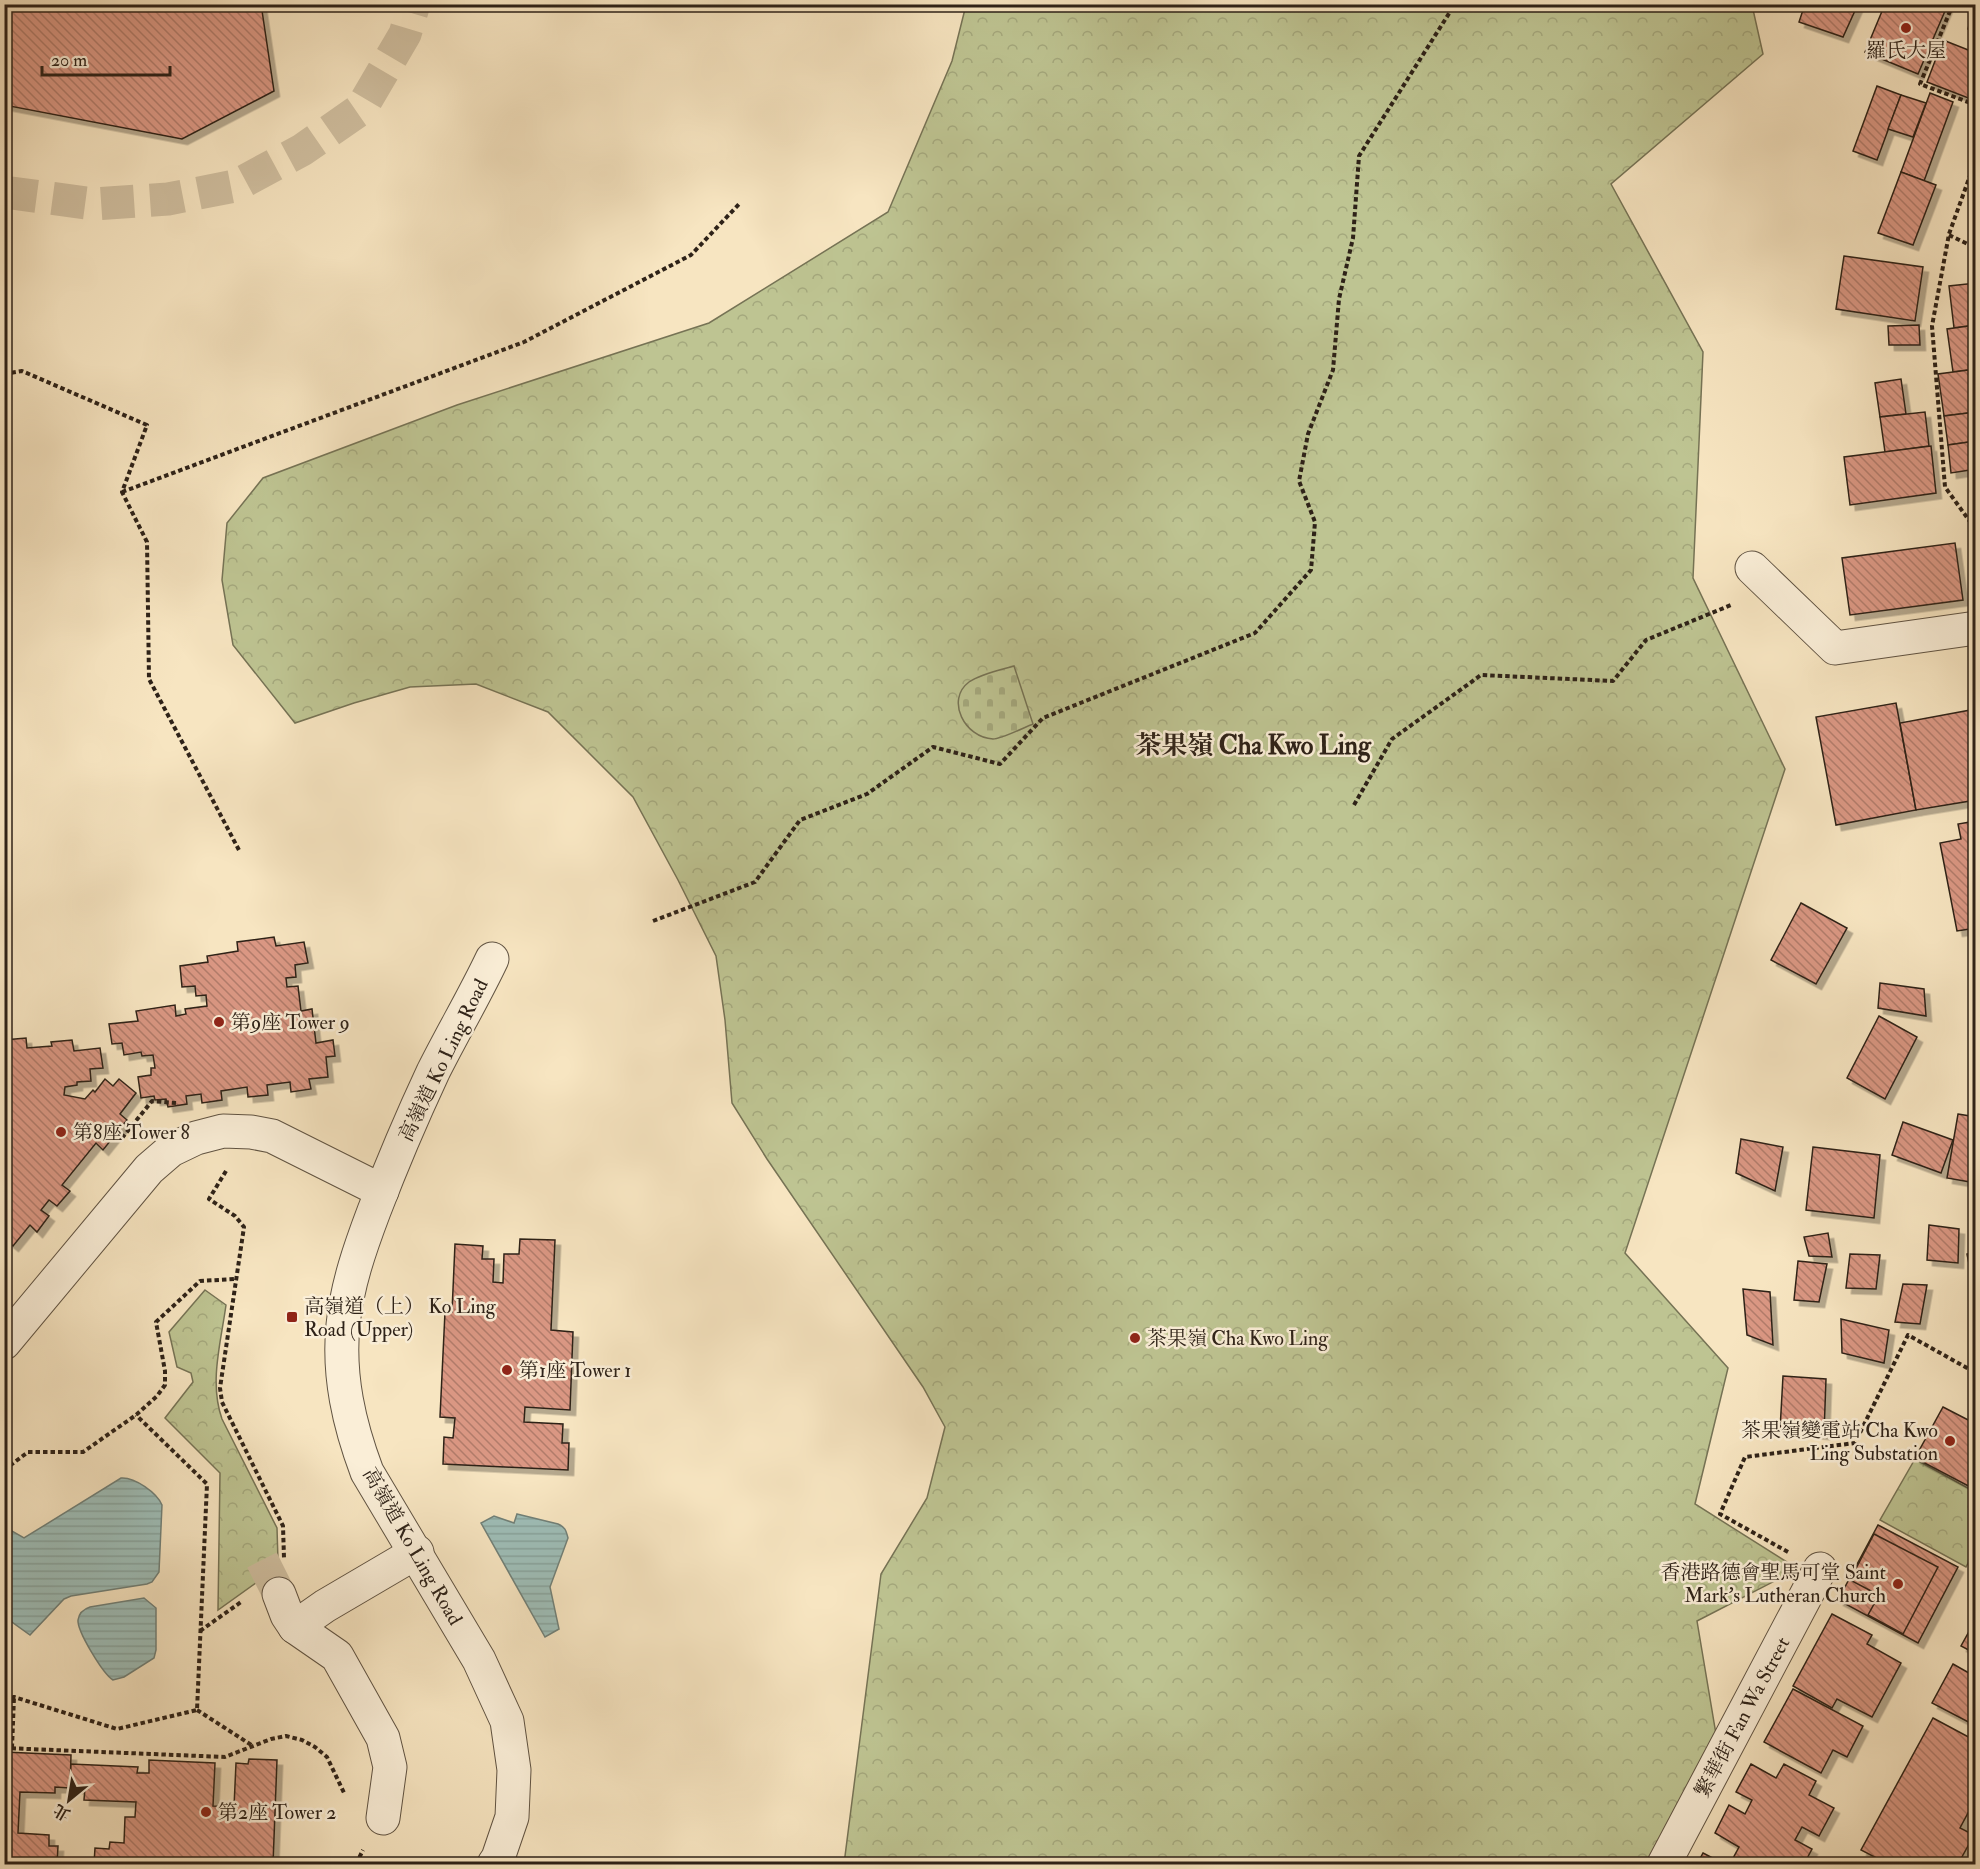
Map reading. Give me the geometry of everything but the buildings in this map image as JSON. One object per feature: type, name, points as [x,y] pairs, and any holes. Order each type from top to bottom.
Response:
[{"type":"street","points":[[1752,568],[1835,648],[1976,628]]},
{"type":"street","name":"高嶺道 Ko Ling Road","points":[[492,959],[433,1074],[382,1191],[361,1247],[349,1286],[343,1325],[342,1364],[354,1437],[367,1472],[417,1552],[479,1660],[507,1721],[514,1770],[512,1817],[494,1864]]},
{"type":"street","points":[[4,1343],[149,1169],[171,1150],[196,1138],[223,1131],[273,1136],[382,1191]]},
{"type":"street","points":[[294,1626],[417,1552]]},
{"type":"street","name":"繁華街 Fan Wa Street","points":[[1664,1864],[1807,1562]]},
{"type":"street","points":[[282,1579],[287,1615],[294,1626],[337,1656],[382,1737],[390,1767],[383,1818]]},
{"type":"path","points":[[653,921],[755,882],[800,820],[867,794],[933,747],[1000,764],[1043,718],[1255,633],[1311,570],[1315,522],[1299,481],[1308,434],[1333,370],[1339,299],[1353,238],[1359,156],[1455,4]]},
{"type":"path","points":[[1953,4],[1920,84],[1976,105]]},
{"type":"path","points":[[1976,159],[1949,234],[1932,326],[1945,487],[1976,530]]},
{"type":"path","points":[[122,492],[524,342],[691,255],[740,203]]},
{"type":"path","points":[[1949,234],[1976,248]]},
{"type":"path","points":[[4,374],[22,371],[147,425],[122,492],[147,542],[149,680],[240,852]]},
{"type":"path","points":[[1354,805],[1392,740],[1481,675],[1613,681],[1646,640],[1731,606],[1752,568]]},
{"type":"path","points":[[251,1132],[209,1199],[235,1216],[244,1227],[220,1388],[222,1402],[283,1526],[282,1579]]},
{"type":"path","points":[[4,1470],[28,1452],[83,1452],[136,1415],[157,1396],[165,1385],[165,1371],[156,1322],[200,1281],[236,1279]]},
{"type":"path","points":[[1807,1562],[1720,1514],[1745,1457],[1855,1443],[1908,1335],[1976,1373]]},
{"type":"path","points":[[136,1415],[207,1484],[197,1710]]},
{"type":"path","points":[[200,1631],[244,1599]]},
{"type":"path","points":[[12,1748],[14,1697]]},
{"type":"path","points":[[4,1700],[14,1697],[117,1729],[197,1710],[253,1746]]},
{"type":"path","points":[[4,1748],[225,1757],[271,1739],[286,1736],[302,1740],[315,1747],[331,1764],[349,1802]]},
{"type":"path","points":[[356,1864],[363,1852],[362,1845]]},
{"type":"green space","points":[[966,5],[1752,5],[1763,54],[1611,184],[1703,352],[1693,578],[1785,769],[1625,1253],[1728,1368],[1695,1504],[1798,1569],[1697,1621],[1719,1752],[1656,1864],[844,1864],[881,1574],[927,1498],[945,1427],[923,1387],[767,1159],[732,1103],[725,1020],[716,956],[678,880],[633,797],[548,712],[476,684],[410,687],[295,723],[233,645],[222,580],[227,523],[263,478],[457,405],[709,323],[888,212],[952,61]]},
{"type":"green space","points":[[1014,666],[1033,724],[997,739],[983,737],[974,732],[962,717],[959,698],[962,690],[969,682],[979,677]]},
{"type":"green space","points":[[205,1290],[226,1305],[216,1376],[216,1391],[222,1419],[277,1528],[278,1561],[274,1570],[218,1610],[220,1473],[165,1418],[193,1382],[191,1373],[177,1367],[169,1332]]},
{"type":"green space","points":[[1915,1459],[1975,1492],[1975,1549],[1966,1567],[1880,1520]]},
{"type":"water","points":[[121,1478],[133,1480],[145,1487],[162,1505],[159,1572],[152,1582],[147,1584],[64,1599],[30,1635],[5,1617],[5,1527],[24,1538]]},
{"type":"water","points":[[517,1514],[558,1524],[565,1529],[568,1538],[550,1587],[559,1629],[545,1637],[481,1523],[494,1516],[514,1523]]},
{"type":"water","points":[[144,1598],[156,1608],[154,1658],[124,1677],[113,1680],[97,1661],[86,1642],[78,1620],[82,1612],[90,1607]]},
{"type":"tunnel","points":[[4,192],[94,204],[168,199],[235,186],[302,150],[361,109],[405,34],[414,4]]},
{"type":"tunnel","points":[[262,1560],[279,1594]]},
{"type":"place","name":"羅氏大屋","points":[[1906,28]]},
{"type":"place","name":"第9座 Tower 9","points":[[219,1022]]},
{"type":"place","name":"第8座 Tower 8","points":[[61,1132]]},
{"type":"place","name":"高嶺道（上） Ko Ling Road (Upper)","points":[[292,1317]]},
{"type":"place","name":"茶果嶺 Cha Kwo Ling","points":[[1135,1338]]},
{"type":"place","name":"第1座 Tower 1","points":[[507,1370]]},
{"type":"place","name":"茶果嶺變電站 Cha Kwo Ling Substation","points":[[1950,1441]]},
{"type":"place","name":"香港路德會聖馬可堂 Saint Mark's Lutheran Church","points":[[1898,1584]]},
{"type":"place","name":"第2座 Tower 2","points":[[206,1812]]},
{"type":"district","name":"茶果嶺 Cha Kwo Ling","points":[[1253,745]]}]
